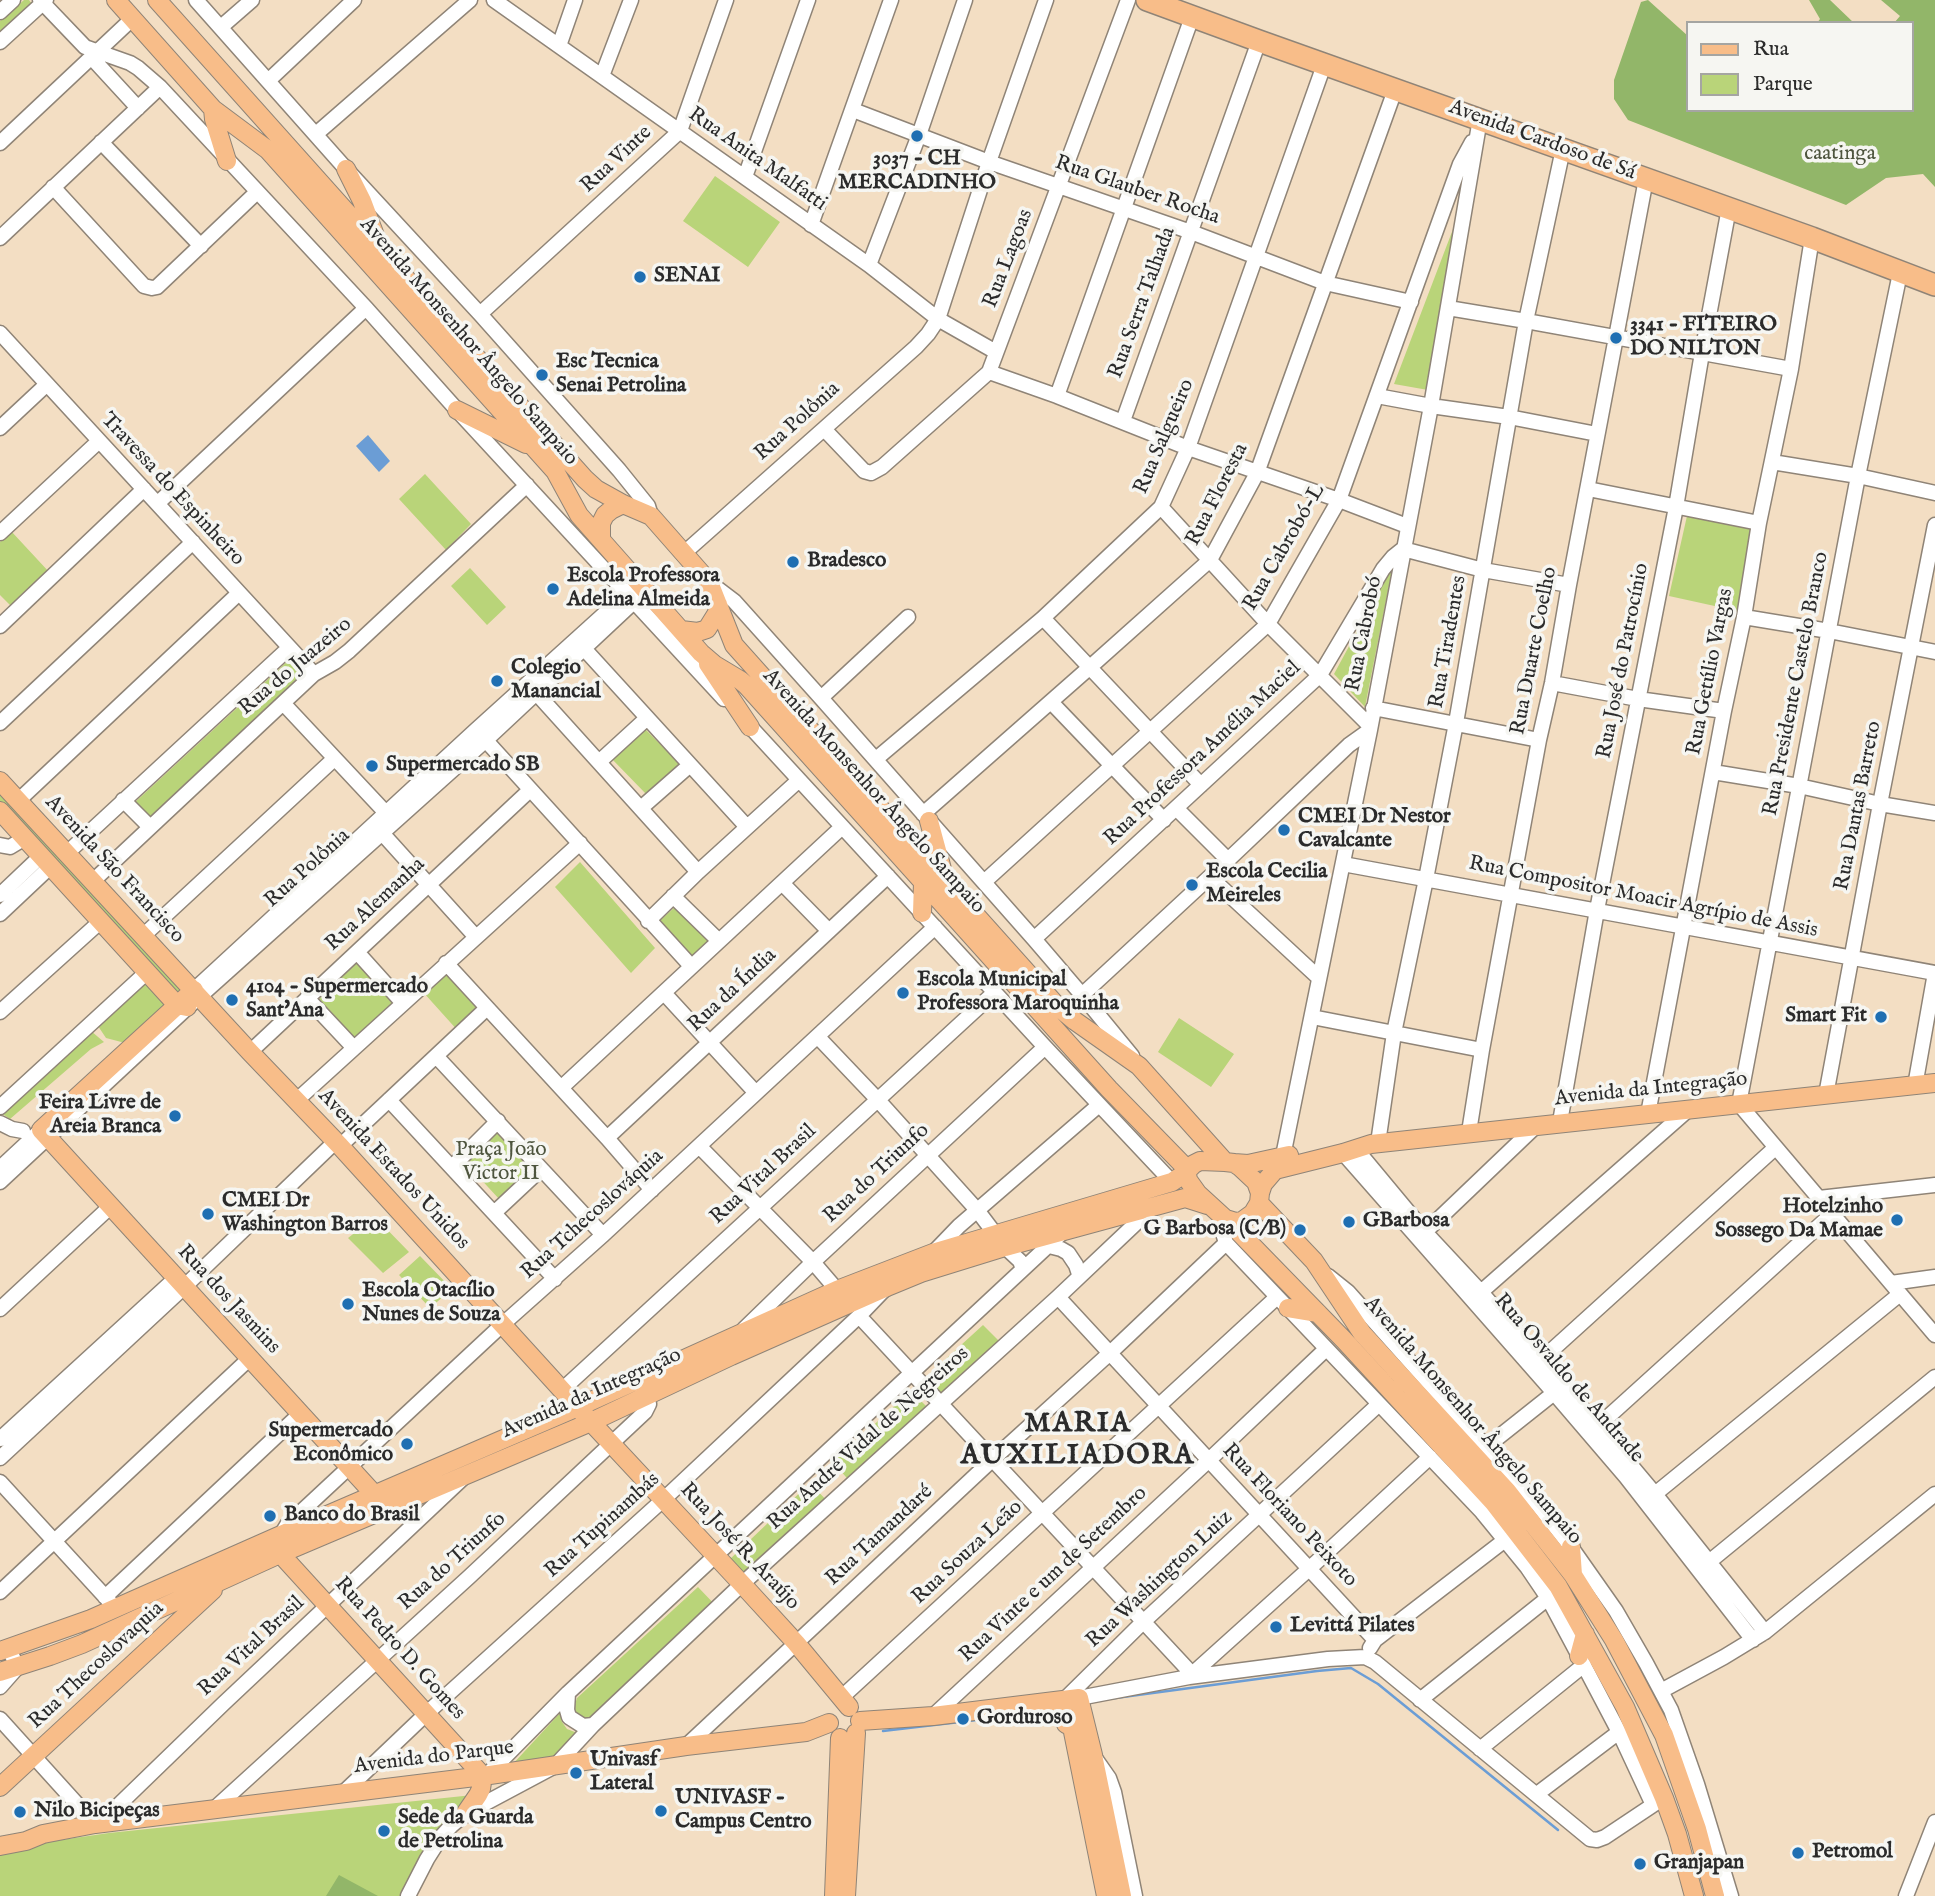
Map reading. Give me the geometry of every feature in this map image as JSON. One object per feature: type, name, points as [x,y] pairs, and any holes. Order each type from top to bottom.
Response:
[{"type":"highway","name":"Avenida Cardoso de Sá","points":[[1147,0],[1395,90],[1478,127],[1563,149],[1935,285]]},
{"type":"main road","name":"Avenida Monsenhor Ângelo Sampaio","points":[[116,0],[213,109],[268,150],[533,446],[555,471],[579,515],[601,539],[637,592],[681,630],[715,665],[746,685],[1109,1089],[1182,1175],[1187,1177],[1192,1187],[1318,1313],[1494,1503],[1558,1586],[1625,1707],[1642,1746],[1658,1802],[1677,1834],[1694,1896]]},
{"type":"main road","name":"Avenida Monsenhor Ângelo Sampaio","points":[[157,0],[586,479],[596,489],[651,516],[709,582],[734,645],[1057,1006],[1139,1066],[1229,1163],[1245,1171],[1256,1182],[1260,1198],[1323,1273],[1362,1333],[1507,1491],[1573,1575],[1614,1640],[1653,1694],[1715,1896]]},
{"type":"main road","points":[[164,55],[180,49],[185,42],[186,33]]},
{"type":"main road","points":[[213,109],[227,161]]},
{"type":"main road","points":[[346,169],[362,201],[381,251]]},
{"type":"main road","points":[[457,410],[533,446]]},
{"type":"main road","points":[[601,539],[601,523],[605,515],[623,504]]},
{"type":"main road","points":[[681,630],[698,632],[707,629],[717,613],[718,604]]},
{"type":"main road","points":[[701,653],[750,727]]},
{"type":"main road","name":"Avenida São Francisco","points":[[0,781],[144,935],[190,1000]]},
{"type":"main road","name":"Avenida São Francisco","points":[[0,811],[147,972],[190,1000]]},
{"type":"main road","points":[[926,818],[946,884]]},
{"type":"main road","points":[[923,882],[929,920]]},
{"type":"main road","name":"Avenida Estados Unidos","points":[[190,1000],[250,1052],[338,1143],[591,1422]]},
{"type":"main road","name":"Rua Polônia","points":[[37,1133],[190,1000]]},
{"type":"main road","name":"Avenida da Integração","points":[[8,1670],[82,1644],[225,1578],[374,1494],[505,1438],[578,1407],[642,1388],[731,1356],[1000,1240],[1182,1175],[1200,1161],[1248,1164],[1341,1142],[1355,1141],[1362,1147],[1469,1132],[1935,1083]]},
{"type":"main road","name":"Rua dos Jasmins","points":[[37,1133],[111,1206],[374,1494]]},
{"type":"main road","points":[[1218,1214],[1236,1222],[1245,1219],[1253,1213],[1263,1184],[1275,1170],[1362,1147]]},
{"type":"main road","name":"Avenida da Integração","points":[[4,1650],[58,1632],[110,1602],[282,1544],[466,1476],[591,1422],[642,1388],[739,1334],[837,1290],[933,1253],[1065,1230],[1185,1198],[1197,1200],[1218,1214]]},
{"type":"main road","points":[[1283,1302],[1318,1313]]},
{"type":"main road","name":"Rua José R. Araújo","points":[[591,1422],[796,1643],[845,1702]]},
{"type":"main road","points":[[505,1438],[511,1455]]},
{"type":"main road","name":"Rua Pedro D. Gomes","points":[[282,1544],[286,1560],[485,1775]]},
{"type":"main road","points":[[1571,1546],[1573,1575]]},
{"type":"main road","name":"Rua Thecoslovaquia","points":[[0,1787],[225,1578]]},
{"type":"main road","points":[[1582,1661],[1585,1634]]},
{"type":"main road","points":[[1625,1707],[1636,1706],[1653,1694]]},
{"type":"main road","points":[[834,1896],[852,1731],[857,1712],[845,1702],[836,1709],[830,1715],[832,1732],[852,1731],[933,1716],[1071,1700],[1106,1896]]},
{"type":"main road","points":[[1040,1704],[1055,1709],[1075,1725],[1093,1755],[1122,1896]]},
{"type":"main road","name":"Avenida do Parque","points":[[0,1846],[26,1841],[43,1834],[98,1824],[806,1732],[829,1723]]},
{"type":"main road","points":[[846,1896],[852,1731]]},
{"type":"main road","points":[[1642,1746],[1654,1732],[1664,1734]]},
{"type":"main road","points":[[465,1814],[478,1795],[485,1775]]},
{"type":"main road","points":[[1688,1801],[1706,1815]]},
{"type":"main road","name":"Avenida do Parque","points":[[0,1834],[43,1834]]},
{"type":"street","points":[[0,12],[13,0]]},
{"type":"street","name":"Avenida Monsenhor Ângelo Sampaio","points":[[197,0],[619,470],[648,506],[651,516]]},
{"type":"street","points":[[221,27],[252,0]]},
{"type":"street","points":[[268,81],[355,0]]},
{"type":"street","points":[[316,134],[470,0]]},
{"type":"street","name":"Rua Anita Malfatti","points":[[494,0],[869,265],[938,319],[996,352]]},
{"type":"street","points":[[559,46],[575,0]]},
{"type":"street","points":[[602,76],[631,0]]},
{"type":"street","name":"Rua Vinte","points":[[480,314],[680,131],[726,0]]},
{"type":"street","points":[[744,177],[808,0]]},
{"type":"street","points":[[811,225],[891,0]]},
{"type":"street","points":[[869,265],[919,135],[965,0]]},
{"type":"street","points":[[938,319],[1046,0]]},
{"type":"street","name":"Rua Lagoas","points":[[824,429],[867,473],[876,471],[989,372],[1128,0]]},
{"type":"street","points":[[0,43],[43,1]]},
{"type":"street","name":"Avenida Monsenhor Ângelo Sampaio","points":[[43,1],[95,55],[138,108]]},
{"type":"street","points":[[1058,396],[1192,17]]},
{"type":"street","points":[[0,143],[132,19]]},
{"type":"street","name":"Rua Serra Talhada","points":[[1123,421],[1259,41]]},
{"type":"street","name":"Avenida Monsenhor Ângelo Sampaio","points":[[95,55],[130,63],[160,88],[527,485],[637,592],[750,727],[1099,1105],[1182,1175]]},
{"type":"street","name":"Rua Salgueiro","points":[[876,760],[1043,618],[1161,507],[1188,448],[1324,65]]},
{"type":"street","points":[[1,235],[160,88]]},
{"type":"street","name":"Rua Floresta","points":[[926,818],[1210,560],[1257,472],[1395,90]]},
{"type":"street","name":"Rua Glauber Rocha","points":[[853,110],[1325,283],[1410,302]]},
{"type":"street","name":"Rua Cabrobó-L","points":[[984,882],[1268,624],[1339,500],[1460,164],[1478,127]]},
{"type":"street","name":"Rua Cabrobó","points":[[1283,1156],[1370,728],[1431,406],[1478,127]]},
{"type":"street","points":[[101,142],[201,246]]},
{"type":"street","name":"Rua Tiradentes","points":[[1362,1147],[1394,1033],[1426,879],[1526,321],[1563,149]]},
{"type":"street","name":"Rua Duarte Coelho","points":[[1469,1132],[1539,740],[1646,179]]},
{"type":"street","points":[[52,187],[144,286],[152,288],[157,287],[257,192]]},
{"type":"street","name":"Rua José do Patrocínio","points":[[1560,1122],[1597,910],[1676,507],[1729,208]]},
{"type":"street","name":"Rua Getúlio Vargas","points":[[1648,1114],[1744,617],[1759,523],[1791,369],[1812,238]]},
{"type":"street","name":"Rua Presidente Castelo Branco","points":[[1739,1104],[1858,476],[1900,273]]},
{"type":"street","points":[[158,503],[366,308]]},
{"type":"street","points":[[1448,308],[1791,369]]},
{"type":"street","name":"Rua Polônia","points":[[683,554],[915,347],[938,319]]},
{"type":"street","name":"Travessa do Espinheiro","points":[[0,334],[314,674]]},
{"type":"street","points":[[989,372],[1058,396],[1188,448],[1407,526]]},
{"type":"street","points":[[0,428],[46,385]]},
{"type":"street","points":[[1377,396],[1597,434]]},
{"type":"street","points":[[0,533],[99,442]]},
{"type":"street","points":[[1772,462],[1858,476],[1935,493]]},
{"type":"street","name":"Rua do Juazeiro","points":[[93,881],[314,674],[349,651],[527,485]]},
{"type":"street","points":[[0,626],[144,489]]},
{"type":"street","points":[[1588,489],[1759,523]]},
{"type":"street","points":[[1082,995],[1349,744],[1370,728],[1268,624],[1161,507]]},
{"type":"street","name":"Rua Dantas Barreto","points":[[1826,1095],[1935,525]]},
{"type":"street","points":[[0,723],[193,542]]},
{"type":"street","points":[[1403,549],[1483,570],[1569,585]]},
{"type":"street","name":"Rua Professora Amélia Maciel","points":[[1034,939],[1320,675],[1384,569],[1403,549]]},
{"type":"street","name":"Avenida Monsenhor Ângelo Sampaio","points":[[709,582],[734,601],[821,698],[1034,939],[1139,1066]]},
{"type":"street","name":"Rua Polônia","points":[[190,1000],[382,833],[481,735],[637,592]]},
{"type":"street","points":[[19,800],[239,593]]},
{"type":"street","points":[[821,698],[908,617]]},
{"type":"street","points":[[1744,617],[1935,652]]},
{"type":"street","points":[[1043,618],[1201,785]]},
{"type":"street","points":[[579,644],[747,827]]},
{"type":"street","name":"Rua do Juazeiro","points":[[66,854],[289,648]]},
{"type":"street","points":[[1552,683],[1724,711]]},
{"type":"street","points":[[532,688],[698,872]]},
{"type":"street","points":[[1051,702],[1164,820]]},
{"type":"street","points":[[283,703],[386,813]]},
{"type":"street","points":[[1373,708],[1539,740]]},
{"type":"street","points":[[599,762],[646,719]]},
{"type":"street","points":[[481,735],[691,966]]},
{"type":"street","name":"Rua Polônia","points":[[190,1000],[386,813],[481,735]]},
{"type":"street","points":[[144,935],[334,759]]},
{"type":"street","points":[[641,808],[690,765]]},
{"type":"street","points":[[1713,772],[1935,813]]},
{"type":"street","points":[[648,920],[799,780]]},
{"type":"street","name":"Rua Alemanha","points":[[250,1052],[530,790]]},
{"type":"street","points":[[123,800],[150,827]]},
{"type":"street","points":[[1177,808],[1228,860]]},
{"type":"street","points":[[561,1088],[842,828]]},
{"type":"street","points":[[382,833],[475,936]]},
{"type":"street","points":[[0,845],[10,846],[25,838]]},
{"type":"street","points":[[297,1100],[580,843]]},
{"type":"street","points":[[0,895],[46,861]]},
{"type":"street","points":[[0,914],[46,861]]},
{"type":"street","name":"Rua Compositor Moacir Agrípio de Assis","points":[[1343,864],[1935,973]]},
{"type":"street","name":"Rua da Índia","points":[[607,1138],[888,876]]},
{"type":"street","points":[[1210,877],[1319,978]]},
{"type":"street","points":[[782,883],[829,931]]},
{"type":"street","points":[[673,896],[719,941]]},
{"type":"street","name":"Rua Tchecoslováquia","points":[[282,1544],[286,1525],[818,1037],[929,920]]},
{"type":"street","points":[[2,1008],[101,921]]},
{"type":"street","points":[[357,952],[402,1002]]},
{"type":"street","points":[[446,963],[652,1189]]},
{"type":"street","points":[[0,1107],[147,972]]},
{"type":"street","points":[[1915,1086],[1935,973]]},
{"type":"street","name":"Rua Vital Brasil","points":[[563,1390],[995,992]]},
{"type":"street","points":[[664,993],[756,1093]]},
{"type":"street","points":[[307,999],[353,1047]]},
{"type":"street","points":[[0,1439],[389,1100],[487,1008]]},
{"type":"street","points":[[1312,1017],[1482,1050]]},
{"type":"street","points":[[818,1037],[977,1210],[1018,1259],[1023,1269]]},
{"type":"street","name":"Rua do Triunfo","points":[[739,1334],[1045,1047]]},
{"type":"street","points":[[436,1056],[603,1235]]},
{"type":"street","points":[[389,1100],[555,1279]]},
{"type":"street","points":[[1739,1104],[1935,1335]]},
{"type":"street","points":[[933,1253],[977,1210],[1099,1105]]},
{"type":"street","points":[[1481,1292],[1689,1109]]},
{"type":"street","points":[[452,1167],[498,1121]]},
{"type":"street","points":[[0,1123],[12,1129],[37,1133]]},
{"type":"street","points":[[1425,1232],[1537,1125]]},
{"type":"street","name":"Rua Polônia","points":[[0,1168],[37,1133]]},
{"type":"street","name":"Rua Polônia","points":[[0,1182],[37,1133]]},
{"type":"street","points":[[699,1146],[837,1290]]},
{"type":"street","name":"Rua Osvaldo de Andrade","points":[[1362,1147],[1425,1232],[1541,1360],[1655,1493],[1709,1562],[1759,1636]]},
{"type":"street","name":"Rua Osvaldo de Andrade","points":[[1362,1147],[1554,1393],[1759,1636]]},
{"type":"street","points":[[1541,1360],[1775,1148]]},
{"type":"street","points":[[494,1213],[541,1169]]},
{"type":"street","points":[[1819,1198],[1935,1185]]},
{"type":"street","name":"Rua André Vidal de Negreiros","points":[[408,1896],[441,1837],[465,1814],[555,1766],[593,1726],[742,1584],[1058,1297],[1155,1205]]},
{"type":"street","points":[[0,1309],[111,1206]]},
{"type":"street","points":[[1218,1214],[1226,1242]]},
{"type":"street","points":[[1598,1426],[1832,1214]]},
{"type":"street","name":"Rua André Vidal de Negreiros","points":[[485,1775],[568,1693],[1065,1230]]},
{"type":"street","name":"Avenida Monsenhor Ângelo Sampaio","points":[[1226,1242],[1482,1512],[1527,1567],[1548,1598],[1658,1802]]},
{"type":"street","name":"Rua Tamandaré","points":[[686,1746],[1226,1242]]},
{"type":"street","points":[[1049,1246],[1068,1254],[1079,1275]]},
{"type":"street","points":[[1323,1273],[1348,1292],[1486,1447],[1571,1546],[1616,1611],[1653,1694],[1682,1739],[1731,1896]]},
{"type":"street","points":[[1655,1493],[1896,1288],[1935,1277]]},
{"type":"street","points":[[0,1458],[180,1282]]},
{"type":"street","name":"Rua Tupinambás","points":[[343,1793],[427,1713],[664,1499],[887,1287]]},
{"type":"street","name":"Rua Floriano Peixoto","points":[[1058,1297],[1375,1640]]},
{"type":"street","name":"Rua Souza Leão","points":[[845,1702],[1041,1514],[1159,1406],[1283,1302]]},
{"type":"street","points":[[859,1316],[1191,1676]]},
{"type":"street","name":"Rua Vinte e um de Setembro","points":[[933,1716],[1326,1349]]},
{"type":"street","points":[[0,1592],[250,1357]]},
{"type":"street","points":[[1709,1562],[1935,1377]]},
{"type":"street","name":"Rua do Triunfo","points":[[213,1810],[645,1412],[649,1405],[642,1388]]},
{"type":"street","points":[[1486,1447],[1554,1393]]},
{"type":"street","name":"Rua Washington Luiz","points":[[1071,1700],[1143,1622],[1379,1404]]},
{"type":"street","points":[[0,1482],[110,1602],[300,1414]]},
{"type":"street","points":[[1191,1676],[1430,1457]]},
{"type":"street","name":"Rua Vital Brasil","points":[[98,1824],[466,1476]]},
{"type":"street","points":[[1653,1694],[1759,1636],[1935,1494]]},
{"type":"street","points":[[1365,1657],[1375,1640],[1505,1540]]},
{"type":"street","points":[[1420,1700],[1548,1598]]},
{"type":"street","points":[[0,1687],[12,1675],[8,1670],[4,1650]]},
{"type":"street","points":[[1071,1700],[1191,1676],[1365,1657],[1375,1662],[1590,1839],[1605,1838],[1658,1802]]},
{"type":"street","points":[[1480,1749],[1582,1661]]},
{"type":"street","points":[[568,1693],[569,1717],[583,1726],[593,1726]]},
{"type":"street","points":[[0,1719],[98,1824]]},
{"type":"street","points":[[1537,1794],[1619,1732]]},
{"type":"street","points":[[1093,1755],[1109,1778],[1114,1792],[1135,1896]]},
{"type":"street","points":[[1906,1896],[1935,1822]]},
{"type":"green space","points":[[24,0],[29,0],[36,9],[0,42],[0,21]]},
{"type":"green space","name":"caatinga","points":[[1648,0],[1686,34],[1686,112],[1914,112],[1914,21],[1896,21],[1900,16],[1881,0],[1935,0],[1935,187],[1923,174],[1886,178],[1846,205],[1628,120],[1614,99],[1614,80],[1641,2]]},
{"type":"green space","points":[[1809,0],[1830,0],[1852,21],[1818,21],[1820,19]]},
{"type":"green space","points":[[715,176],[780,222],[748,267],[683,221]]},
{"type":"green space","points":[[1466,195],[1428,390],[1394,384]]},
{"type":"green space","points":[[425,474],[471,524],[446,550],[399,499]]},
{"type":"green space","points":[[1689,507],[1762,524],[1742,612],[1669,596]]},
{"type":"green space","points":[[11,531],[50,573],[14,609],[0,595],[0,542]]},
{"type":"green space","points":[[1393,565],[1365,707],[1334,674]]},
{"type":"green space","points":[[470,568],[506,607],[487,625],[451,586]]},
{"type":"green space","points":[[290,659],[310,677],[151,823],[133,804]]},
{"type":"green space","points":[[642,726],[681,765],[646,794],[611,758]]},
{"type":"green space","points":[[0,786],[186,989],[177,995],[0,801]]},
{"type":"green space","points":[[580,862],[655,948],[631,973],[555,887]]},
{"type":"green space","points":[[684,899],[720,938],[692,963],[657,923]]},
{"type":"green space","points":[[360,960],[400,1002],[353,1044],[315,1003]]},
{"type":"green space","points":[[446,971],[482,1011],[459,1032],[423,992]]},
{"type":"green space","points":[[147,979],[171,1007],[129,1044],[106,1038],[98,1026]]},
{"type":"green space","points":[[1179,1018],[1234,1054],[1211,1087],[1158,1052]]},
{"type":"green space","points":[[91,1031],[104,1042],[91,1049],[10,1119],[1,1113]]},
{"type":"green space","name":"Praça João Victor II","points":[[501,1126],[537,1164],[500,1200],[464,1161]]},
{"type":"green space","points":[[375,1217],[409,1252],[383,1273],[348,1238]]},
{"type":"green space","points":[[420,1256],[452,1289],[430,1308],[399,1275]]},
{"type":"green space","points":[[983,1325],[1002,1344],[945,1399],[926,1377]]},
{"type":"green space","points":[[911,1391],[929,1409],[852,1484],[833,1462]]},
{"type":"green space","points":[[810,1483],[830,1504],[746,1581],[729,1560]]},
{"type":"green space","points":[[698,1587],[718,1608],[589,1720],[579,1717],[574,1708],[577,1698]]},
{"type":"green space","points":[[560,1713],[567,1729],[580,1734],[553,1761],[511,1766]]},
{"type":"green space","points":[[473,1795],[407,1896],[0,1896],[0,1853],[54,1841]]},
{"type":"green space","points":[[339,1875],[378,1896],[326,1896]]},
{"type":"water","points":[[368,435],[390,461],[379,472],[356,446]]},
{"type":"waterway","points":[[1108,1699],[1351,1668],[1378,1684],[1558,1830]]},
{"type":"waterway","points":[[883,1731],[1045,1712]]},
{"type":"place","name":"3037 - CH MERCADINHO","points":[[917,136]]},
{"type":"place","name":"SENAI","points":[[640,277]]},
{"type":"place","name":"3341 - FITEIRO DO NILTON","points":[[1616,338]]},
{"type":"place","name":"Esc Tecnica Senai Petrolina","points":[[542,375]]},
{"type":"place","name":"Bradesco","points":[[793,562]]},
{"type":"place","name":"Escola Professora Adelina Almeida","points":[[553,589]]},
{"type":"place","name":"Colegio Manancial","points":[[497,681]]},
{"type":"place","name":"Supermercado SB","points":[[372,766]]},
{"type":"place","name":"CMEI Dr Nestor Cavalcante","points":[[1284,830]]},
{"type":"place","name":"Escola Cecilia Meireles","points":[[1192,885]]},
{"type":"place","name":"Escola Municipal Professora Maroquinha","points":[[903,993]]},
{"type":"place","name":"4104 - Supermercado Sant'Ana","points":[[232,1000]]},
{"type":"place","name":"Smart Fit","points":[[1881,1017]]},
{"type":"place","name":"Feira Livre de Areia Branca","points":[[175,1116]]},
{"type":"place","name":"CMEI Dr Washington Barros","points":[[208,1214]]},
{"type":"place","name":"Hotelzinho Sossego Da Mamae","points":[[1897,1220]]},
{"type":"place","name":"GBarbosa","points":[[1349,1222]]},
{"type":"place","name":"G Barbosa (C/B)","points":[[1300,1230]]},
{"type":"place","name":"Escola Otacílio Nunes de Souza","points":[[348,1304]]},
{"type":"place","name":"Supermercado Econômico","points":[[407,1444]]},
{"type":"place","name":"Banco do Brasil","points":[[270,1516]]},
{"type":"place","name":"Levittá Pilates","points":[[1276,1627]]},
{"type":"place","name":"Gorduroso","points":[[963,1719]]},
{"type":"place","name":"Univasf Lateral","points":[[576,1773]]},
{"type":"place","name":"UNIVASF - Campus Centro","points":[[661,1811]]},
{"type":"place","name":"Nilo Bicipeças","points":[[20,1812]]},
{"type":"place","name":"Sede da Guarda de Petrolina","points":[[384,1831]]},
{"type":"place","name":"Petromol","points":[[1798,1853]]},
{"type":"place","name":"Granjapan","points":[[1640,1864]]},
{"type":"district","name":"MARIA AUXILIADORA","points":[[1078,1441]]}]
